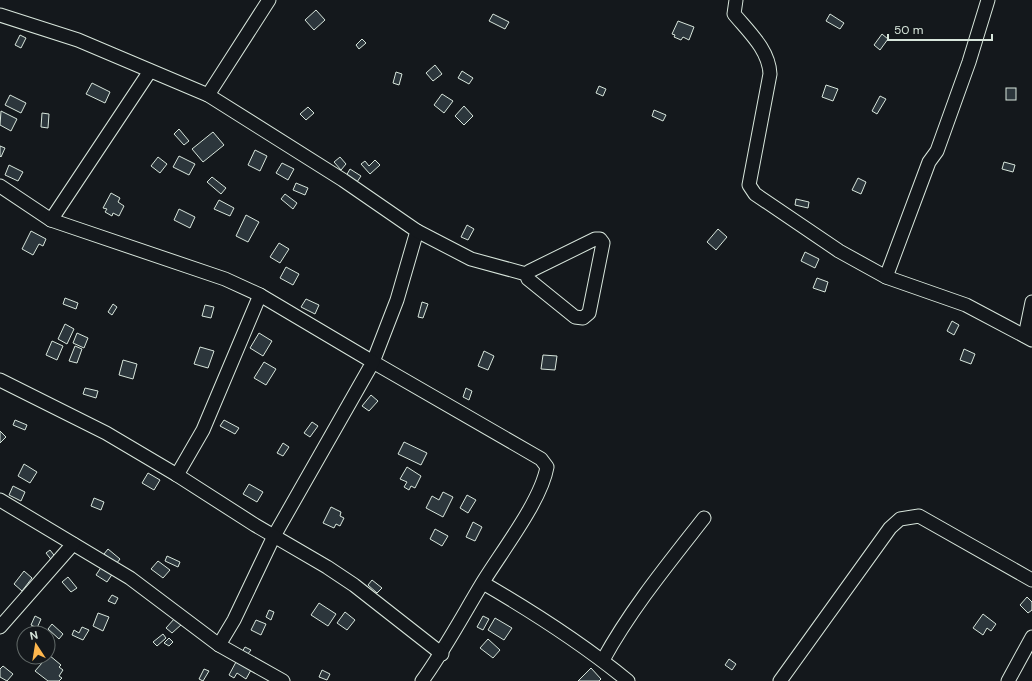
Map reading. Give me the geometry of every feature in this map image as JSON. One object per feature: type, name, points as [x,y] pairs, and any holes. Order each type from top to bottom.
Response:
[{"type":"street","points":[[208,95],[269,0]]},
{"type":"street","points":[[736,0],[734,14],[766,54],[770,74],[749,185],[754,194],[839,251],[886,277],[966,305],[1028,338],[1032,302]]},
{"type":"street","points":[[886,277],[929,162],[937,151],[969,62],[988,0]]},
{"type":"street","points":[[0,15],[78,40],[208,95],[343,180],[417,231],[471,259],[526,274]]},
{"type":"street","points":[[51,220],[150,71]]},
{"type":"street","points":[[0,186],[51,220],[225,279],[260,295],[541,459],[547,467],[545,480],[521,523],[483,583],[442,654],[422,681]]},
{"type":"street","points":[[219,645],[234,620],[274,536],[373,362],[397,300],[417,231]]},
{"type":"street","points":[[595,239],[600,240],[603,243],[589,313],[583,318],[575,317],[528,279],[526,274],[595,239]]},
{"type":"street","points":[[177,475],[203,430],[260,295]]},
{"type":"street","points":[[0,380],[106,433],[177,475],[255,526],[274,536],[354,586],[442,654]]},
{"type":"street","points":[[0,500],[130,578],[219,645],[283,681]]},
{"type":"street","points":[[780,681],[890,528],[900,519],[919,516],[1032,580]]},
{"type":"street","points":[[603,660],[621,627],[704,518]]},
{"type":"street","points":[[0,627],[73,544]]},
{"type":"street","points":[[483,583],[519,604],[603,660],[628,681]]},
{"type":"street","points":[[1008,681],[1032,637]]},
{"type":"building","points":[[316,10],[325,20],[314,30],[305,20]]},
{"type":"building","points":[[493,14],[509,22],[505,29],[489,21]]},
{"type":"building","points":[[830,14],[844,23],[840,29],[826,21]]},
{"type":"building","points":[[678,21],[694,27],[689,40],[683,37],[681,40],[674,37],[675,35],[672,34]]},
{"type":"building","points":[[882,34],[888,39],[880,50],[874,45]]},
{"type":"building","points":[[20,35],[26,38],[21,48],[15,45]]},
{"type":"building","points":[[362,39],[366,43],[359,49],[356,45]]},
{"type":"building","points":[[435,65],[442,74],[433,81],[426,73]]},
{"type":"building","points":[[462,71],[473,78],[469,84],[458,78]]},
{"type":"building","points":[[396,72],[402,74],[399,85],[393,83]]},
{"type":"building","points":[[92,83],[110,92],[105,103],[86,94]]},
{"type":"building","points":[[826,85],[838,89],[833,101],[822,97]]},
{"type":"building","points":[[599,86],[606,89],[603,96],[596,93]]},
{"type":"building","points":[[1006,88],[1016,88],[1016,100],[1006,100]]},
{"type":"building","points":[[442,94],[453,101],[444,113],[434,105]]},
{"type":"building","points":[[10,95],[26,103],[21,113],[5,105]]},
{"type":"building","points":[[880,96],[886,99],[877,114],[872,111]]},
{"type":"building","points":[[464,106],[473,116],[464,125],[455,116]]},
{"type":"building","points":[[308,107],[314,113],[306,120],[300,114]]},
{"type":"building","points":[[654,110],[666,115],[663,121],[652,116]]},
{"type":"building","points":[[1,111],[17,119],[11,131],[0,125]]},
{"type":"building","points":[[42,113],[49,114],[48,128],[41,127]]},
{"type":"building","points":[[179,129],[189,141],[184,145],[174,134]]},
{"type":"building","points":[[213,132],[224,145],[203,162],[192,149]]},
{"type":"building","points":[[0,146],[5,148],[1,157],[0,156]]},
{"type":"building","points":[[255,150],[267,156],[260,171],[248,165]]},
{"type":"building","points":[[179,156],[195,164],[189,175],[173,167]]},
{"type":"building","points":[[158,157],[167,164],[160,173],[151,166]]},
{"type":"building","points":[[340,157],[346,164],[341,170],[334,162]]},
{"type":"building","points":[[375,160],[380,165],[370,174],[361,164],[365,161],[369,166]]},
{"type":"building","points":[[1004,162],[1015,165],[1013,172],[1002,169]]},
{"type":"building","points":[[282,163],[294,169],[288,180],[276,173]]},
{"type":"building","points":[[9,165],[23,172],[18,181],[5,175]]},
{"type":"building","points":[[350,169],[361,176],[357,182],[346,176]]},
{"type":"building","points":[[212,177],[226,188],[221,194],[207,182]]},
{"type":"building","points":[[858,178],[866,182],[861,194],[852,190]]},
{"type":"building","points":[[296,183],[308,188],[305,195],[293,190]]},
{"type":"building","points":[[111,193],[120,198],[118,202],[124,206],[119,216],[113,213],[112,216],[105,212],[107,209],[103,208]]},
{"type":"building","points":[[285,194],[297,203],[293,209],[281,199]]},
{"type":"building","points":[[796,199],[809,202],[808,208],[795,205]]},
{"type":"building","points":[[219,200],[234,208],[230,216],[214,209]]},
{"type":"building","points":[[179,209],[195,217],[190,228],[174,220]]},
{"type":"building","points":[[246,215],[259,222],[248,242],[236,236]]},
{"type":"building","points":[[467,225],[474,229],[468,240],[461,237]]},
{"type":"building","points":[[718,229],[727,237],[716,250],[707,242]]},
{"type":"building","points":[[31,231],[46,239],[43,246],[39,244],[33,255],[22,249]]},
{"type":"building","points":[[279,243],[289,249],[280,263],[270,257]]},
{"type":"building","points":[[805,252],[819,259],[815,268],[801,261]]},
{"type":"building","points":[[286,267],[299,274],[293,285],[280,278]]},
{"type":"building","points":[[817,278],[828,282],[825,292],[813,288]]},
{"type":"building","points":[[65,298],[78,303],[76,309],[63,304]]},
{"type":"building","points":[[306,299],[319,305],[315,314],[301,307]]},
{"type":"building","points":[[422,302],[428,304],[423,318],[418,317]]},
{"type":"building","points":[[113,304],[117,307],[112,315],[108,312]]},
{"type":"building","points":[[205,305],[214,307],[211,318],[202,316]]},
{"type":"building","points":[[952,321],[959,325],[954,335],[947,331]]},
{"type":"building","points":[[65,324],[74,329],[67,344],[58,339]]},
{"type":"building","points":[[77,333],[88,338],[84,348],[73,343]]},
{"type":"building","points":[[259,333],[272,341],[263,356],[250,348]]},
{"type":"building","points":[[52,341],[63,346],[57,360],[46,355]]},
{"type":"building","points":[[75,346],[82,349],[77,363],[69,361]]},
{"type":"building","points":[[200,347],[214,351],[208,368],[194,364]]},
{"type":"building","points":[[964,349],[975,354],[971,364],[960,360]]},
{"type":"building","points":[[484,351],[494,356],[488,370],[478,366]]},
{"type":"building","points":[[543,355],[557,356],[555,370],[541,369]]},
{"type":"building","points":[[123,360],[137,364],[133,379],[119,375]]},
{"type":"building","points":[[264,362],[276,369],[266,385],[254,378]]},
{"type":"building","points":[[85,388],[98,391],[96,398],[83,394]]},
{"type":"building","points":[[466,388],[472,391],[469,400],[463,397]]},
{"type":"building","points":[[371,395],[378,401],[369,411],[362,406]]},
{"type":"building","points":[[15,420],[27,425],[25,430],[13,425]]},
{"type":"building","points":[[224,420],[239,428],[235,434],[220,426]]},
{"type":"building","points":[[312,422],[318,426],[310,437],[304,433]]},
{"type":"building","points":[[0,431],[6,437],[0,443]]},
{"type":"building","points":[[404,442],[427,453],[421,465],[398,454]]},
{"type":"building","points":[[283,443],[289,447],[283,456],[277,453]]},
{"type":"building","points":[[24,464],[37,472],[30,483],[18,476]]},
{"type":"building","points":[[407,467],[421,476],[415,488],[411,486],[409,490],[404,487],[407,482],[400,479]]},
{"type":"building","points":[[148,473],[160,480],[154,490],[142,483]]},
{"type":"building","points":[[249,484],[263,492],[257,502],[243,494]]},
{"type":"building","points":[[13,486],[25,492],[21,501],[9,495]]},
{"type":"building","points":[[443,492],[453,497],[443,517],[426,508],[432,496],[439,500]]},
{"type":"building","points":[[467,495],[476,500],[468,513],[460,508]]},
{"type":"building","points":[[94,498],[104,502],[101,510],[91,506]]},
{"type":"building","points":[[331,507],[341,512],[340,516],[344,518],[340,526],[336,524],[334,528],[323,523]]},
{"type":"building","points":[[473,522],[482,527],[475,541],[466,537]]},
{"type":"building","points":[[435,529],[448,536],[442,546],[430,539]]},
{"type":"building","points":[[108,549],[120,559],[116,564],[104,554]]},
{"type":"building","points":[[50,550],[57,559],[53,562],[46,553]]},
{"type":"building","points":[[167,556],[180,562],[178,567],[165,561]]},
{"type":"building","points":[[158,561],[170,570],[163,578],[151,569]]},
{"type":"building","points":[[102,566],[113,573],[107,582],[96,575]]},
{"type":"building","points":[[24,571],[32,578],[22,591],[14,584]]},
{"type":"building","points":[[68,577],[77,588],[71,592],[62,582]]},
{"type":"building","points":[[372,580],[382,588],[377,593],[368,585]]},
{"type":"building","points":[[112,595],[118,598],[115,604],[108,601]]},
{"type":"building","points":[[1027,597],[1032,602],[1032,610],[1028,613],[1020,605]]},
{"type":"building","points":[[319,603],[336,614],[328,626],[311,615]]},
{"type":"building","points":[[269,610],[274,612],[271,620],[266,617]]},
{"type":"building","points":[[345,612],[355,620],[347,630],[337,623]]},
{"type":"building","points":[[98,613],[109,617],[103,631],[93,626]]},
{"type":"building","points":[[983,614],[996,624],[991,631],[987,628],[983,635],[973,628]]},
{"type":"building","points":[[35,616],[41,619],[38,625],[31,625]]},
{"type":"building","points":[[483,616],[489,619],[483,630],[477,627]]},
{"type":"building","points":[[175,618],[182,624],[172,633],[166,628]]},
{"type":"building","points":[[495,618],[512,628],[504,640],[488,630]]},
{"type":"building","points":[[256,620],[266,624],[261,635],[251,630]]},
{"type":"building","points":[[82,627],[89,630],[83,640],[72,635],[74,630],[79,633]]},
{"type":"building","points":[[56,628],[63,634],[59,639],[56,636]]},
{"type":"building","points":[[163,634],[166,638],[157,646],[153,642]]},
{"type":"building","points":[[169,638],[173,642],[169,646],[164,643]]},
{"type":"building","points":[[488,639],[500,650],[493,658],[480,648]]},
{"type":"building","points":[[245,647],[251,650],[247,655],[242,652]]},
{"type":"building","points":[[729,659],[736,664],[732,670],[725,665]]},
{"type":"building","points":[[56,661],[61,665],[59,667],[63,670],[59,676],[62,678],[59,681],[48,681],[35,671],[40,665],[56,665]]},
{"type":"building","points":[[236,662],[251,670],[246,679],[237,673],[234,678],[229,675]]},
{"type":"building","points":[[3,666],[13,674],[7,681],[0,677],[0,669]]},
{"type":"building","points":[[591,668],[601,679],[599,681],[578,681]]},
{"type":"building","points":[[204,669],[209,671],[203,681],[199,679]]},
{"type":"building","points":[[322,670],[330,674],[327,680],[319,677]]}]
